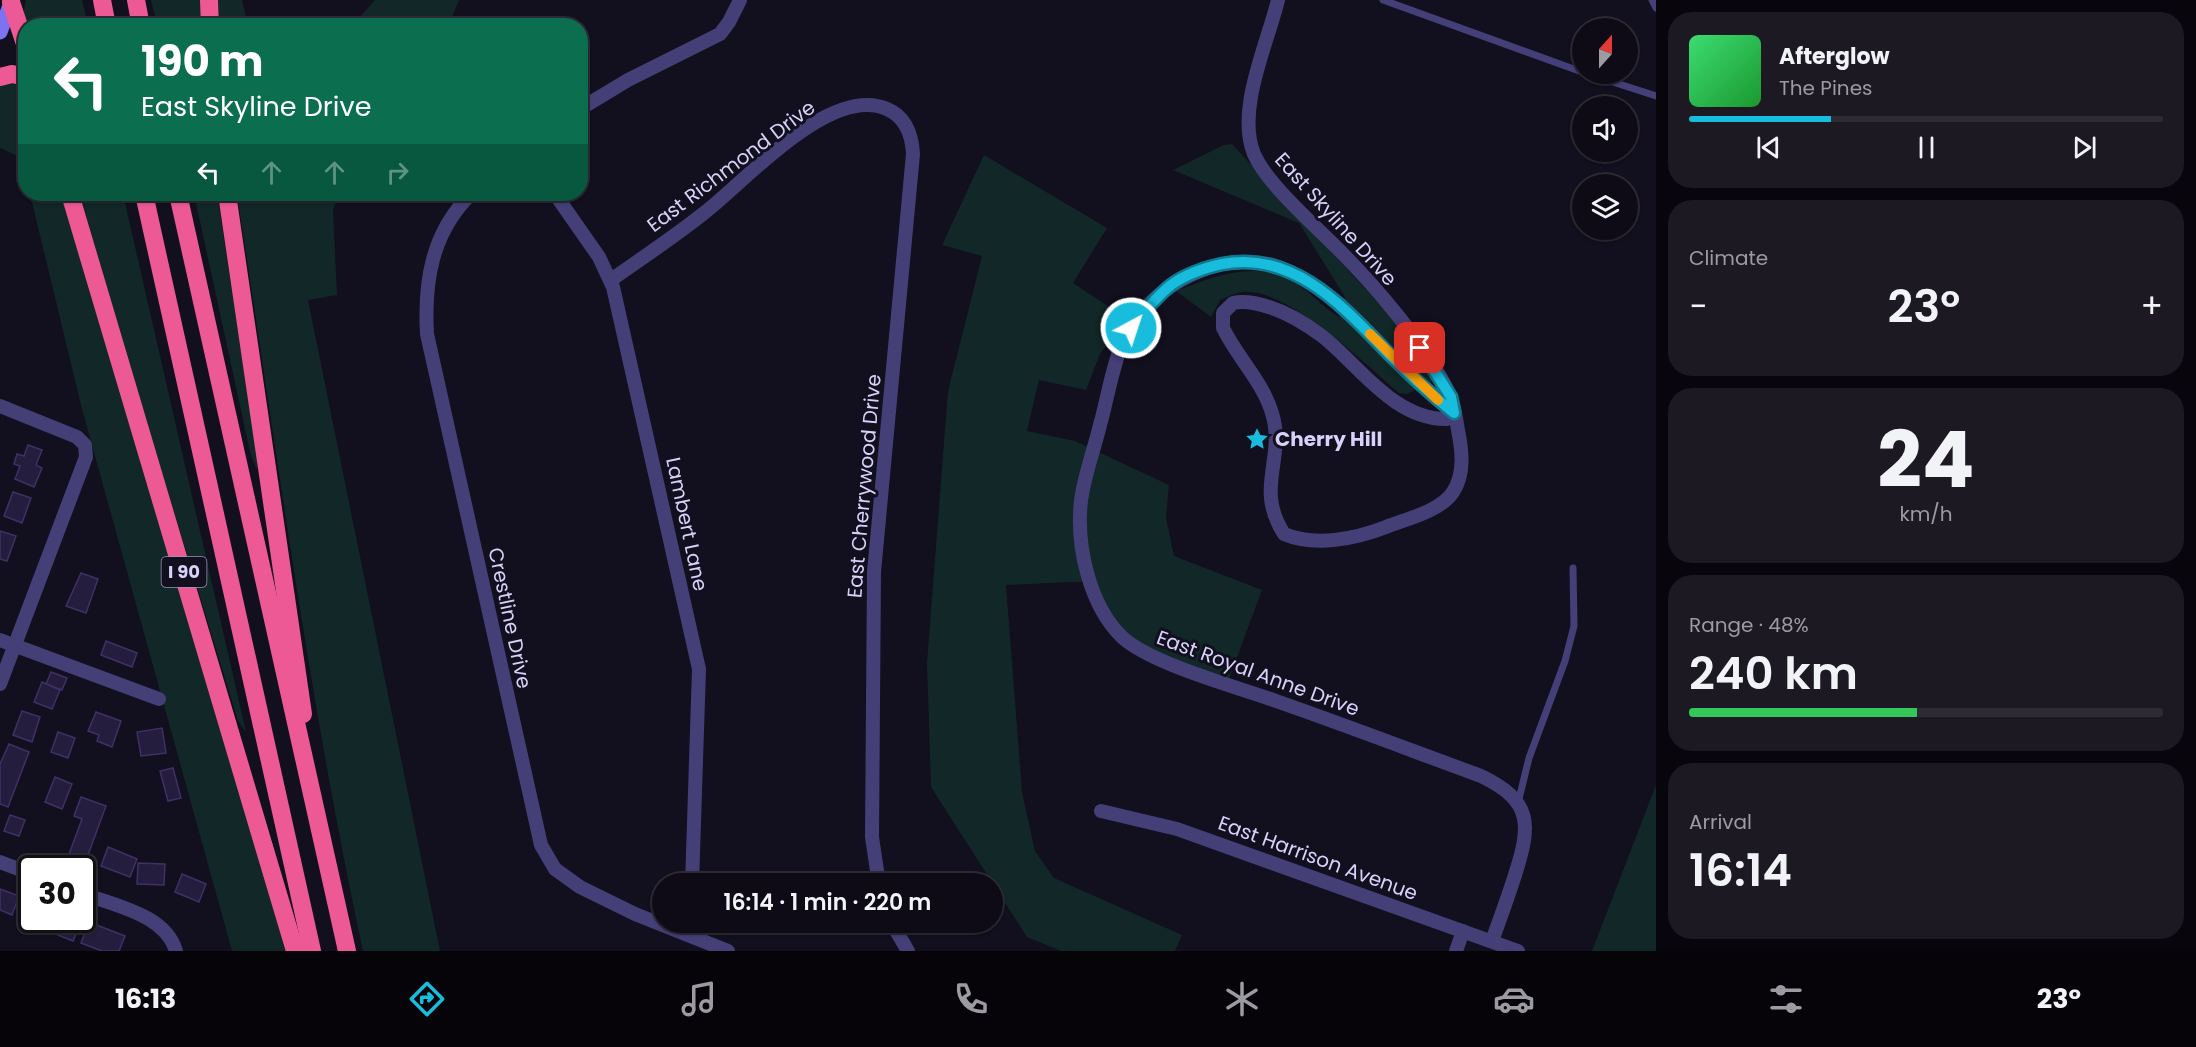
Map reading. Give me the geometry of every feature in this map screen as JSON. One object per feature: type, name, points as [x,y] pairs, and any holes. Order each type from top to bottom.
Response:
[{"type":"highway","points":[[102,0],[105,18]]},
{"type":"highway","points":[[136,0],[139,18]]},
{"type":"highway","points":[[209,0],[210,18]]},
{"type":"highway","points":[[12,1],[18,21]]},
{"type":"highway","points":[[0,77],[12,74],[18,75]]},
{"type":"highway","name":"I 90","points":[[72,201],[295,951]]},
{"type":"highway","name":"I 90","points":[[146,201],[312,951]]},
{"type":"highway","points":[[180,201],[347,951]]},
{"type":"highway","points":[[228,201],[295,648],[319,832]]},
{"type":"main road","points":[[0,33],[12,1]]},
{"type":"street","points":[[588,104],[628,80],[720,34],[740,0]]},
{"type":"street","name":"East Skyline Drive","points":[[1278,0],[1251,95],[1247,134],[1255,156],[1270,178],[1369,282],[1410,331],[1451,397],[1461,441],[1460,478],[1452,494],[1434,508],[1382,529],[1327,541],[1297,540],[1284,534],[1273,517],[1270,498],[1271,471],[1276,446],[1272,410],[1223,328],[1223,313],[1233,303],[1239,302],[1278,310],[1322,336],[1400,404],[1440,419],[1447,419],[1454,413]]},
{"type":"street","name":"East Richmond Drive","points":[[611,280],[704,213],[817,122],[847,107],[864,104],[882,107]]},
{"type":"street","name":"East Cherrywood Drive","points":[[877,873],[872,837],[874,572],[913,154],[905,123],[897,115],[882,107]]},
{"type":"street","name":"Crestline Drive","points":[[465,201],[447,221],[434,252],[427,285],[427,334],[541,845],[551,864],[567,880],[652,915]]},
{"type":"street","name":"Lambert Lane","points":[[560,201],[599,257],[611,280],[636,378],[699,669],[692,873]]},
{"type":"street","name":"East Royal Anne Drive","points":[[1454,413],[1407,372],[1344,307],[1306,280],[1278,267],[1246,261],[1205,268],[1172,285],[1152,303],[1125,337],[1081,501],[1081,529],[1086,561],[1095,596],[1111,626],[1142,651],[1481,776],[1500,785],[1518,803]]},
{"type":"street","points":[[0,406],[77,437],[85,445],[86,456],[0,684]]},
{"type":"street","points":[[0,640],[159,699]]},
{"type":"street","points":[[1492,941],[1526,841],[1523,813],[1518,803]]},
{"type":"street","name":"East Harrison Avenue","points":[[1101,811],[1177,829],[1518,951]]},
{"type":"street","points":[[0,862],[18,869]]},
{"type":"street","points":[[96,899],[154,921],[170,934],[176,951]]},
{"type":"street","points":[[1456,951],[1463,931]]},
{"type":"street","name":"Crestline Drive","points":[[695,933],[728,951]]},
{"type":"street","points":[[897,933],[908,951]]},
{"type":"lane","points":[[1383,0],[1572,68]]},
{"type":"lane","points":[[1652,0],[1656,8]]},
{"type":"lane","points":[[1619,84],[1656,96]]},
{"type":"lane","points":[[1518,803],[1529,758],[1565,661],[1574,626],[1573,568]]},
{"type":"green space","points":[[26,0],[82,0],[86,18],[24,18]]},
{"type":"green space","points":[[151,0],[202,0],[203,18],[155,18]]},
{"type":"green space","points":[[218,0],[242,0],[246,18],[219,18]]},
{"type":"green space","points":[[375,0],[459,0],[452,18],[357,18]]},
{"type":"green space","points":[[9,82],[18,85],[18,156],[0,148],[0,86]]},
{"type":"green space","points":[[1232,144],[1407,334],[1433,381],[1407,394],[1399,393],[1325,330],[1280,301],[1260,293],[1242,292],[1220,300],[1211,317],[1176,291],[1231,273],[1259,271],[1273,273],[1294,282],[1339,317],[1345,297],[1299,223],[1173,170],[1224,145]]},
{"type":"green space","points":[[984,155],[1107,228],[1073,283],[1126,318],[1100,354],[1086,390],[1039,380],[1027,431],[1075,441],[1169,485],[1166,518],[1174,556],[1262,590],[1229,679],[1166,657],[1131,636],[1116,622],[1104,604],[1095,581],[1006,585],[1022,792],[1035,851],[1054,878],[1182,935],[1175,951],[1061,951],[1027,937],[1003,900],[1003,873],[986,873],[931,787],[927,663],[948,391],[982,256],[942,245]]},
{"type":"green space","points":[[32,201],[64,201],[252,831],[285,951],[232,951],[82,409]]},
{"type":"green space","points":[[82,201],[125,201],[246,732],[238,721],[124,348]]},
{"type":"green space","points":[[196,201],[218,201],[258,457],[257,470],[251,456]]},
{"type":"green space","points":[[238,201],[336,201],[333,211],[337,295],[308,300],[440,951],[363,951],[326,763]]},
{"type":"green space","points":[[1656,785],[1656,951],[1592,951]]},
{"type":"building","points":[[28,445],[42,450],[36,465],[42,468],[34,487],[15,479],[20,466],[14,464],[17,454],[24,456]]},
{"type":"building","points":[[13,492],[31,498],[22,523],[4,516]]},
{"type":"building","points":[[0,531],[16,536],[7,561],[0,559]]},
{"type":"building","points":[[81,573],[98,579],[86,613],[66,606]]},
{"type":"building","points":[[106,641],[137,653],[132,667],[101,655]]},
{"type":"building","points":[[51,672],[67,678],[62,690],[46,684]]},
{"type":"building","points":[[42,682],[60,690],[52,709],[34,702]]},
{"type":"building","points":[[22,711],[40,717],[32,742],[13,735]]},
{"type":"building","points":[[96,712],[121,721],[112,747],[97,741],[99,735],[88,731]]},
{"type":"building","points":[[162,728],[166,753],[141,756],[137,732]]},
{"type":"building","points":[[58,732],[75,738],[68,758],[51,752]]},
{"type":"building","points":[[9,744],[29,752],[8,807],[0,804],[0,764]]},
{"type":"building","points":[[173,768],[181,798],[168,801],[160,771]]},
{"type":"building","points":[[55,777],[72,784],[62,809],[45,802]]},
{"type":"building","points":[[81,797],[106,806],[88,855],[69,855],[82,819],[74,816]]},
{"type":"building","points":[[10,815],[25,820],[19,836],[4,831]]},
{"type":"building","points":[[108,847],[137,859],[130,877],[101,866]]},
{"type":"building","points":[[138,863],[165,864],[164,885],[137,884]]},
{"type":"building","points":[[182,874],[206,884],[199,902],[175,892]]},
{"type":"building","points":[[0,889],[18,896],[12,915],[0,910]]},
{"type":"building","points":[[96,925],[125,936],[119,951],[102,951],[81,943],[85,933],[96,933]]},
{"type":"building","points":[[53,933],[76,933],[73,941]]},
{"type":"slow traffic","points":[[1370,334],[1438,400]]},
{"type":"place","name":"Cherry Hill","points":[[1257,439]]},
{"type":"route","points":[[1131,328],[1152,303],[1172,285],[1184,278],[1212,266],[1246,261],[1278,267],[1320,288],[1344,307],[1407,372],[1454,413],[1451,397],[1420,348]]}]
